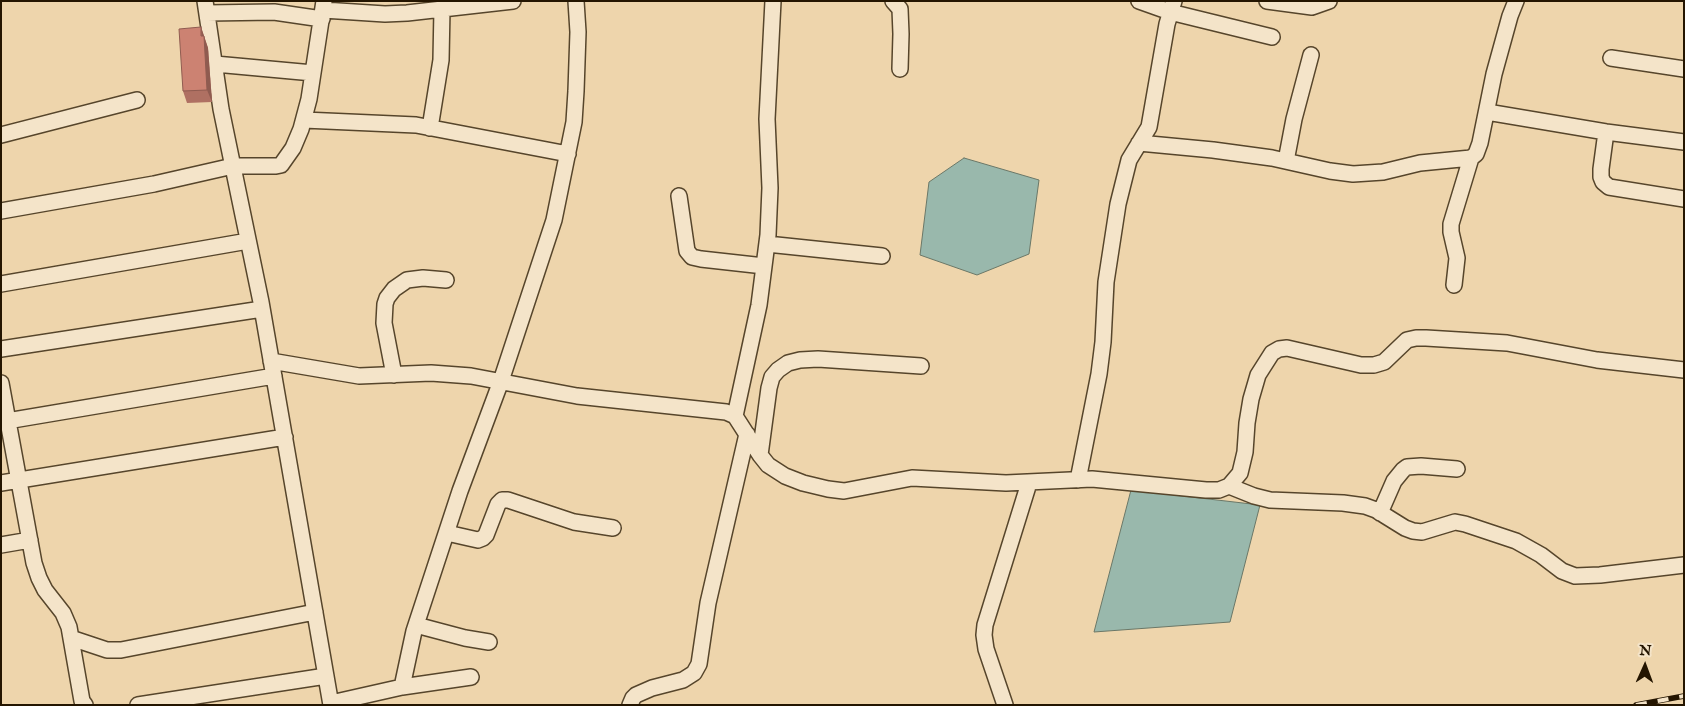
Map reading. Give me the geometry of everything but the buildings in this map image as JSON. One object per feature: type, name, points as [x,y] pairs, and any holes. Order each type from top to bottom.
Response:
[{"type":"street","points":[[471,677],[402,687],[331,704],[262,309],[221,109],[206,7],[274,12],[357,7],[385,14],[513,1]]},
{"type":"street","points":[[402,687],[416,625],[460,491],[501,381],[554,220],[574,122],[578,32],[576,1]]},
{"type":"street","points":[[735,416],[759,305],[767,244],[770,188],[766,119],[773,1]]},
{"type":"street","points":[[893,1],[900,9],[900,70]]},
{"type":"street","points":[[1139,1],[1172,6],[1272,37]]},
{"type":"street","points":[[1267,1],[1312,7],[1328,1]]},
{"type":"street","points":[[1139,143],[1213,150],[1286,161],[1330,171],[1361,174],[1383,172],[1420,163],[1471,158],[1476,154],[1480,144],[1494,74],[1516,1]]},
{"type":"street","points":[[1078,480],[1100,374],[1106,282],[1118,204],[1128,160],[1149,127],[1167,24],[1172,6]]},
{"type":"street","points":[[430,128],[441,60],[442,9]]},
{"type":"street","points":[[1,211],[154,184],[233,166],[281,165],[293,148],[304,120],[309,100],[323,10]]},
{"type":"street","points":[[1286,161],[1294,119],[1311,55]]},
{"type":"street","points":[[1611,58],[1684,69]]},
{"type":"street","points":[[215,64],[313,73]]},
{"type":"street","points":[[1,134],[138,100]]},
{"type":"street","points":[[1487,112],[1606,132],[1684,142]]},
{"type":"street","points":[[304,120],[399,124],[568,154]]},
{"type":"street","points":[[1606,132],[1601,169],[1603,182],[1609,187],[1684,200]]},
{"type":"street","points":[[1454,285],[1457,258],[1451,224],[1471,158]]},
{"type":"street","points":[[679,196],[687,251],[692,257],[764,266]]},
{"type":"street","points":[[1,284],[248,241]]},
{"type":"street","points":[[767,244],[882,256]]},
{"type":"street","points":[[394,376],[384,323],[387,298],[394,289],[407,280],[423,278],[446,280]]},
{"type":"street","points":[[1,349],[262,309]]},
{"type":"street","points":[[5,422],[273,369],[359,376],[431,373],[472,376],[577,396],[715,410],[735,416],[768,465],[785,476],[828,490],[844,492],[912,478],[1029,483],[1092,479],[1219,490],[1229,486],[1240,473],[1243,464],[1247,424],[1254,387],[1265,363],[1272,353],[1279,349],[1287,348],[1361,365],[1374,365],[1384,362],[1407,340],[1426,338],[1507,343],[1597,360],[1684,370]]},
{"type":"street","points":[[760,455],[772,377],[788,363],[818,359],[921,366]]},
{"type":"street","points":[[1,383],[5,422],[19,480],[34,563],[38,578],[63,613],[69,627],[82,701],[85,705]]},
{"type":"street","points":[[630,705],[632,698],[636,695],[652,688],[683,680],[694,673],[699,664],[708,603],[747,434]]},
{"type":"street","points":[[1,483],[285,437]]},
{"type":"street","points":[[1380,513],[1394,481],[1407,467],[1422,466],[1457,469]]},
{"type":"street","points":[[1005,705],[986,649],[985,625],[1029,483]]},
{"type":"street","points":[[1229,486],[1270,500],[1365,506],[1413,531],[1422,532],[1455,522],[1465,524],[1522,544],[1541,554],[1562,572],[1575,576],[1684,565]]},
{"type":"street","points":[[447,533],[478,540],[483,538],[486,535],[498,504],[502,500],[508,500],[574,522],[612,528]]},
{"type":"street","points":[[1,545],[30,540]]},
{"type":"street","points":[[71,638],[107,650],[121,650],[316,612]]},
{"type":"street","points":[[416,625],[465,638],[489,642]]},
{"type":"street","points":[[138,705],[326,676]]},
{"type":"shaded area","points":[[964,158],[1039,180],[1029,254],[977,275],[920,255],[929,182]]},
{"type":"shaded area","points":[[1131,490],[1260,505],[1230,622],[1094,632]]},
{"type":"railway","points":[[1636,705],[1684,696]]}]
